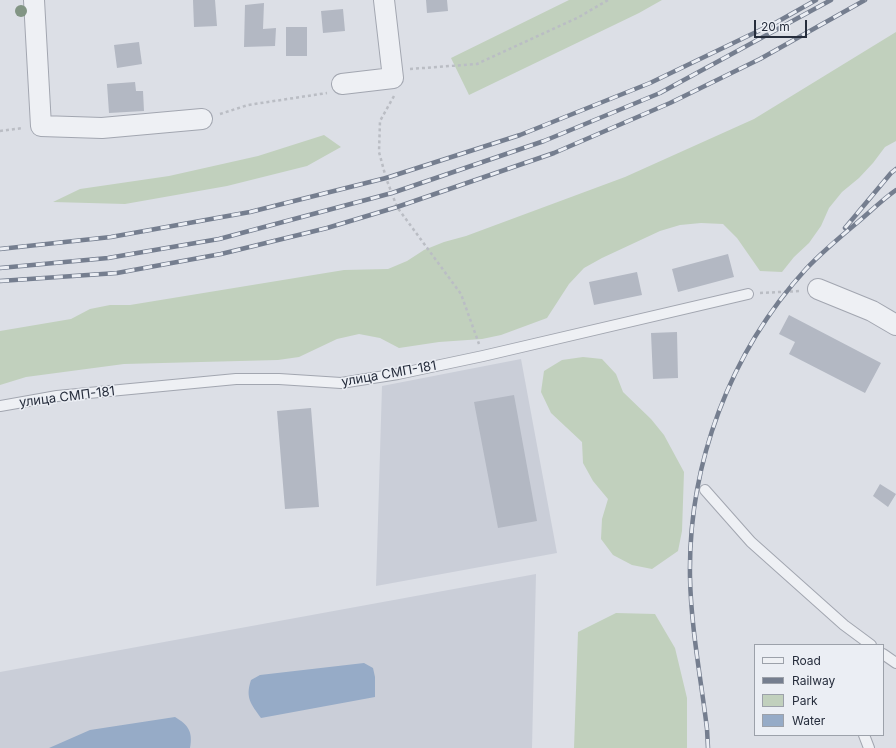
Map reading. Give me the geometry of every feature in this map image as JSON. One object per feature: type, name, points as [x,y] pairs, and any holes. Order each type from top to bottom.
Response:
[{"type":"street","points":[[34,0],[41,126],[102,128],[202,119]]},
{"type":"street","points":[[342,84],[392,74],[384,0]]},
{"type":"street","points":[[818,289],[872,311],[896,325]]},
{"type":"lane","name":"улица СМП-181","points":[[0,406],[57,396],[236,379],[279,379],[341,383],[398,374],[483,356],[748,294]]},
{"type":"lane","points":[[705,490],[751,542],[866,643]]},
{"type":"lane","points":[[884,655],[896,663]]},
{"type":"lane","points":[[864,736],[869,748]]},
{"type":"path","points":[[483,356],[461,294],[397,207],[386,178],[379,152],[380,121],[391,103],[396,90],[392,74],[477,64],[579,17],[608,0]]},
{"type":"path","points":[[202,119],[248,105],[332,92],[342,84]]},
{"type":"path","points":[[0,131],[41,126]]},
{"type":"path","points":[[748,294],[818,289]]},
{"type":"shaded area","points":[[521,359],[557,553],[376,586],[382,386]]},
{"type":"shaded area","points":[[536,574],[532,748],[0,748],[0,672]]},
{"type":"green space","points":[[569,0],[662,0],[639,13],[469,95],[451,58]]},
{"type":"green space","points":[[896,32],[896,141],[885,147],[859,178],[842,192],[829,208],[821,226],[809,243],[794,257],[782,272],[760,271],[737,238],[723,224],[701,223],[680,225],[660,231],[584,268],[569,284],[547,318],[501,335],[482,339],[439,342],[399,348],[380,338],[359,334],[337,339],[299,357],[278,360],[124,364],[26,377],[0,385],[0,331],[71,319],[90,309],[110,305],[130,305],[344,270],[388,269],[407,261],[424,250],[444,242],[466,236],[625,177],[754,119]]},
{"type":"green space","points":[[324,135],[341,147],[307,166],[227,186],[125,204],[53,202],[80,189],[169,176],[258,156]]},
{"type":"green space","points":[[583,357],[602,359],[616,374],[623,392],[651,419],[664,435],[684,472],[682,531],[678,551],[652,569],[632,565],[613,555],[601,539],[602,519],[608,499],[593,481],[583,463],[582,442],[551,413],[541,392],[544,371],[562,360]]},
{"type":"green space","points":[[616,613],[655,614],[675,648],[687,698],[687,748],[574,748],[578,632]]},
{"type":"water","points":[[364,663],[373,668],[375,677],[375,697],[261,718],[254,709],[250,700],[249,686],[251,680],[260,675]]},
{"type":"water","points":[[175,717],[186,726],[190,733],[190,748],[49,748],[90,730]]},
{"type":"building","points":[[193,0],[215,0],[217,26],[194,27]]},
{"type":"building","points":[[426,0],[447,0],[448,11],[427,13]]},
{"type":"building","points":[[264,3],[263,29],[276,28],[275,46],[244,47],[245,5]]},
{"type":"building","points":[[343,9],[345,31],[323,33],[321,11]]},
{"type":"building","points":[[286,27],[307,27],[307,56],[286,56]]},
{"type":"building","points":[[139,42],[142,64],[117,68],[114,45]]},
{"type":"building","points":[[135,82],[136,91],[143,91],[144,111],[109,113],[107,84]]},
{"type":"building","points":[[728,254],[734,277],[678,292],[672,269]]},
{"type":"building","points":[[637,272],[642,295],[594,305],[589,282]]},
{"type":"building","points":[[789,315],[881,363],[865,393],[789,354],[795,342],[779,334]]},
{"type":"building","points":[[677,332],[678,378],[653,379],[651,333]]},
{"type":"building","points":[[514,395],[537,521],[498,528],[474,402]]},
{"type":"building","points":[[311,408],[319,507],[285,509],[277,411]]},
{"type":"building","points":[[880,484],[896,494],[888,507],[873,496]]},
{"type":"railway","points":[[0,249],[111,237],[250,212],[386,178],[520,135],[650,83],[777,22],[816,0]]},
{"type":"railway","points":[[0,268],[108,258],[219,239],[392,193],[544,141],[660,93],[831,0]]},
{"type":"railway","points":[[0,281],[117,273],[221,254],[327,228],[397,207],[554,153],[670,103],[760,59],[865,0]]},
{"type":"railway","points":[[845,228],[896,169]]},
{"type":"railway","points":[[708,748],[707,729],[692,615],[690,577],[691,535],[697,493],[706,452],[719,412],[735,373],[756,336],[779,301],[818,257],[896,190]]}]
